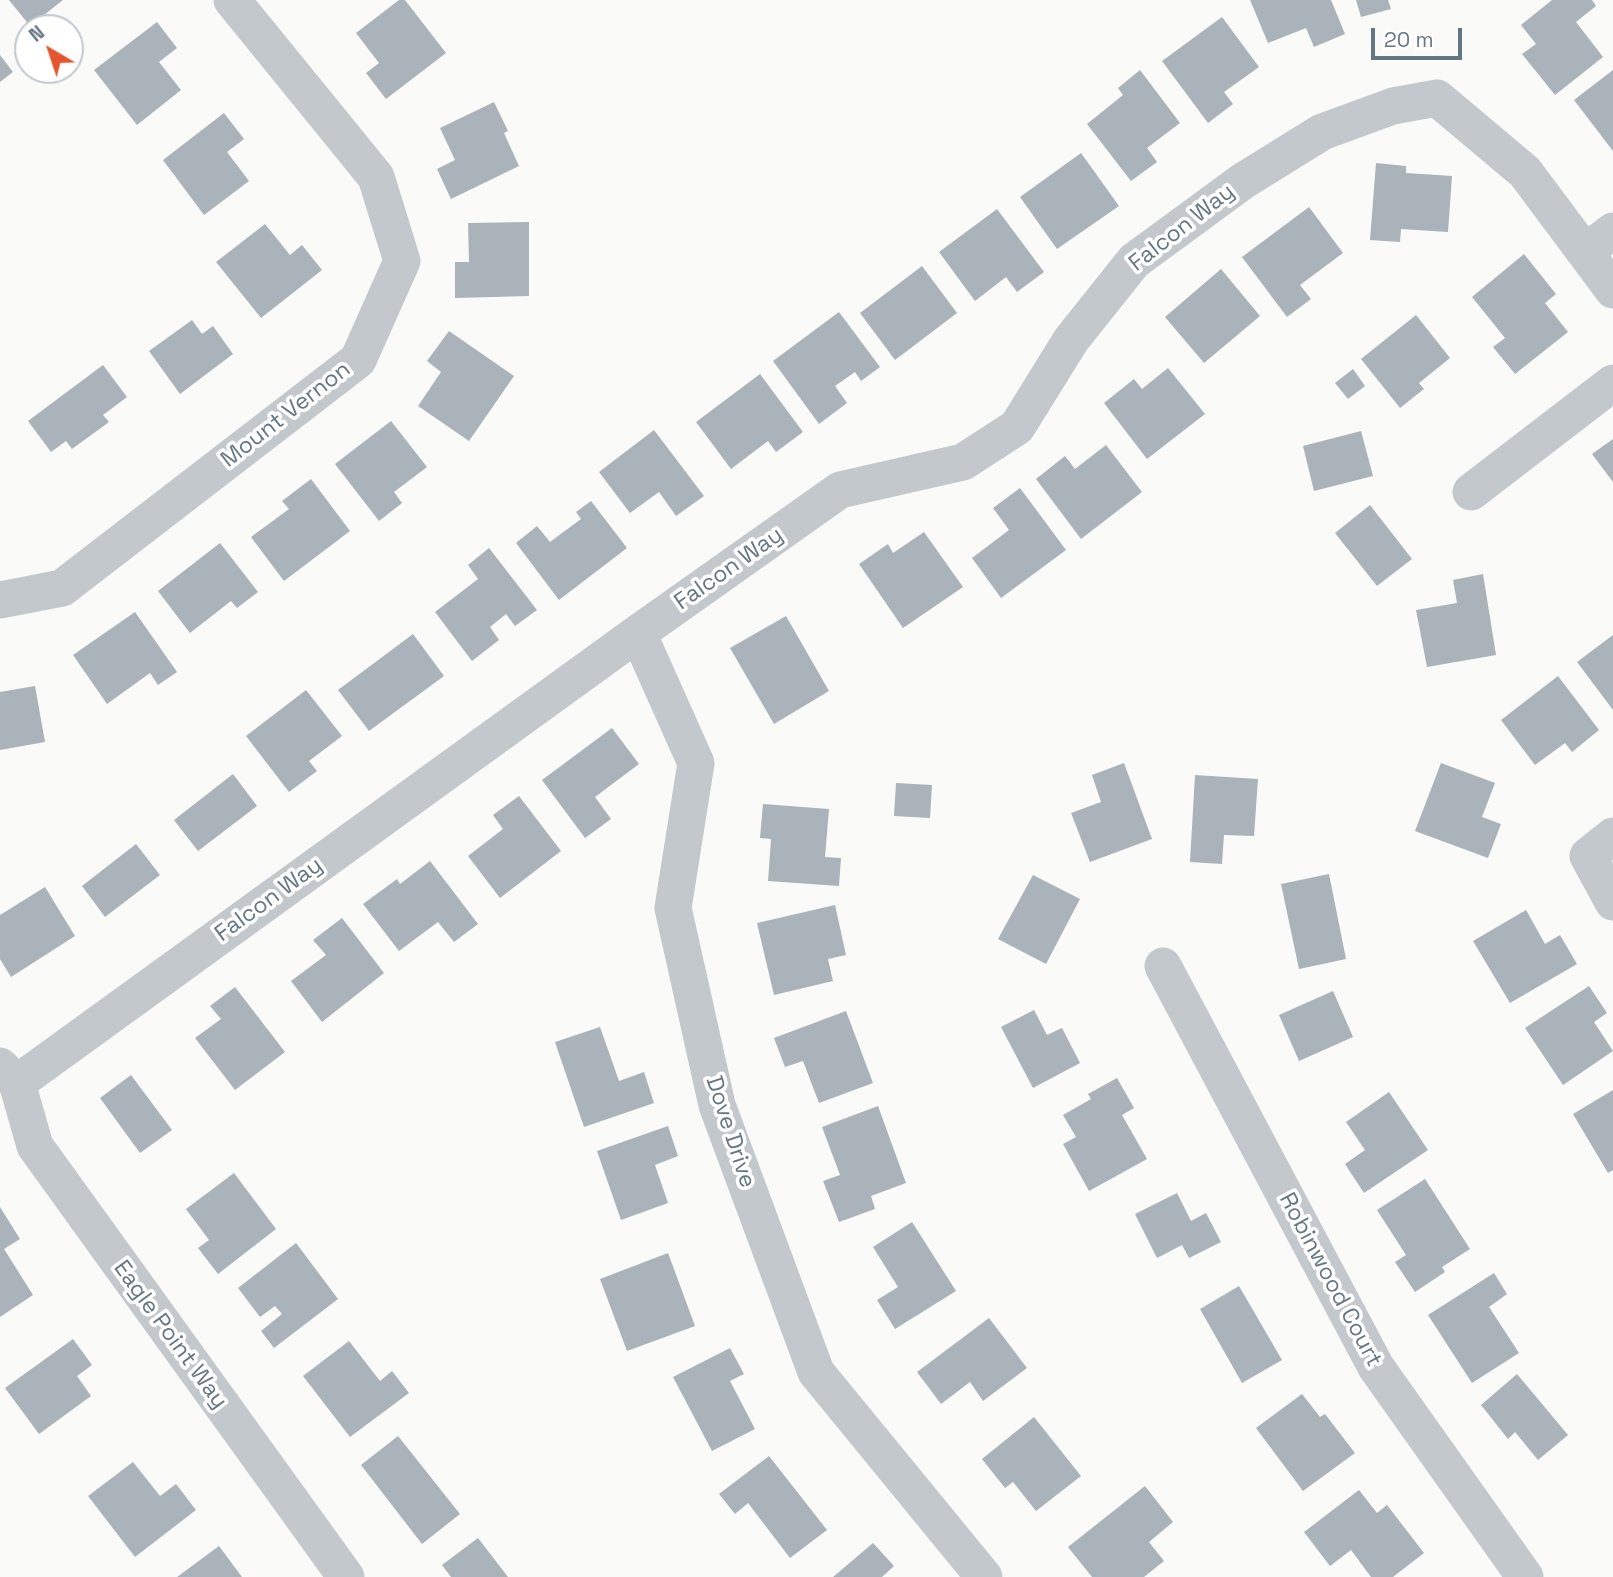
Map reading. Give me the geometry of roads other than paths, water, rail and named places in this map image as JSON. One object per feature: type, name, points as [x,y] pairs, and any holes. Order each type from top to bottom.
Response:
[{"type":"street","name":"Mount Vernon","points":[[0,600],[62,588],[358,360],[402,261],[376,177],[232,0]]},
{"type":"street","name":"Falcon Way","points":[[8,1074],[840,490],[963,462],[1017,427],[1071,340],[1134,261],[1243,181],[1322,132],[1393,106],[1437,98],[1525,172],[1599,242]]},
{"type":"street","points":[[1599,242],[1613,290]]},
{"type":"street","points":[[1471,492],[1613,383]]},
{"type":"street","name":"Dove Drive","points":[[638,633],[696,763],[673,908],[717,1105],[816,1371],[984,1577]]},
{"type":"street","points":[[1613,836],[1588,856],[1613,902]]},
{"type":"street","name":"Robinwood Court","points":[[1163,966],[1376,1367],[1525,1577]]},
{"type":"street","name":"Eagle Point Way","points":[[8,1074],[35,1146],[346,1577]]}]
